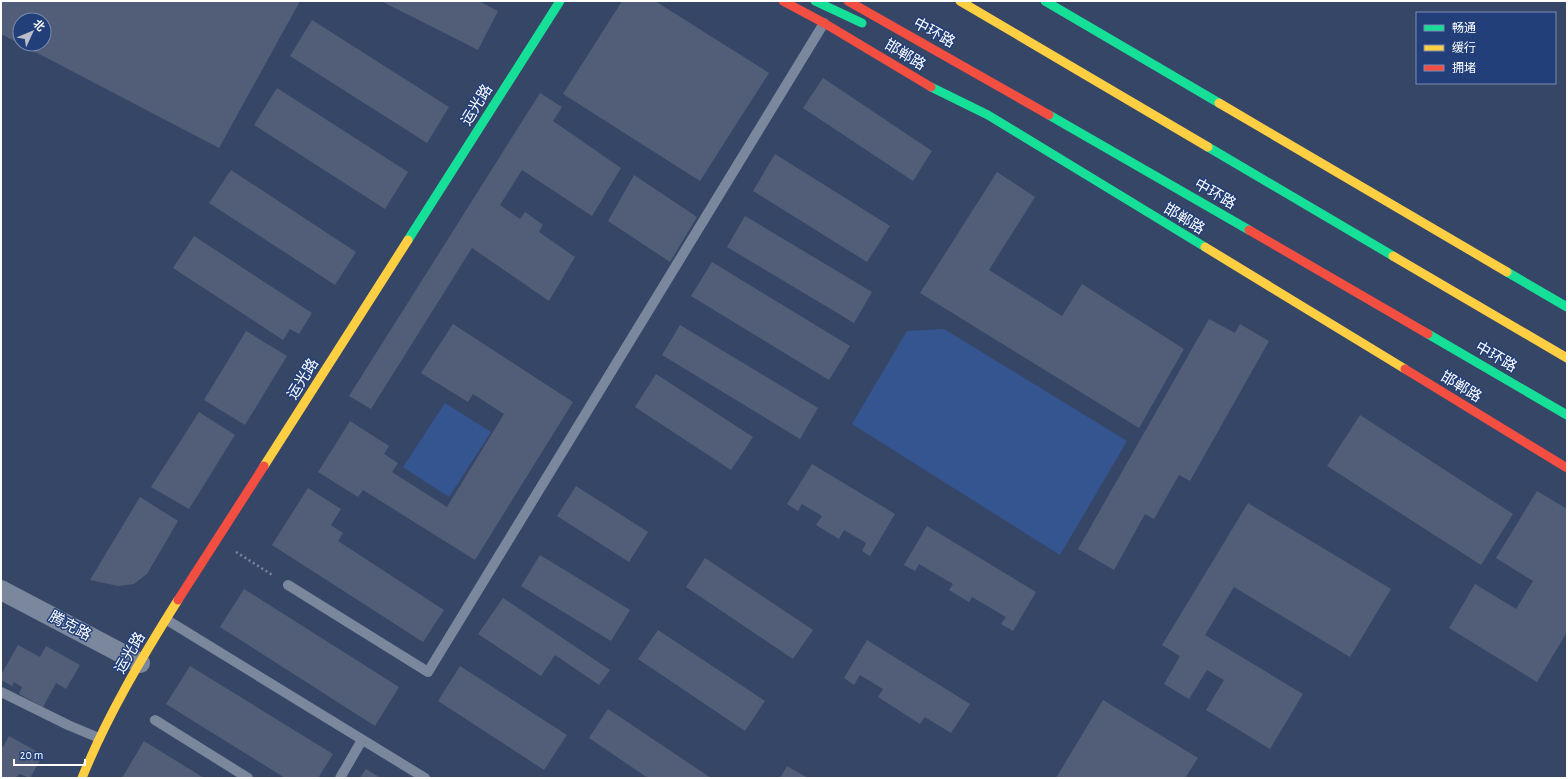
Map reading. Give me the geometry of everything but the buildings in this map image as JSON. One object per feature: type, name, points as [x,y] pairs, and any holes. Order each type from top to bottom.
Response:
[{"type":"main road","name":"运光路","points":[[82,778],[99,738],[140,663],[216,540],[560,1]]},
{"type":"main road","name":"邯郸路","points":[[783,1],[824,23],[940,92],[988,115],[1567,468]]},
{"type":"main road","points":[[815,1],[872,27]]},
{"type":"main road","name":"中环路","points":[[848,1],[1000,86],[1567,415]]},
{"type":"main road","points":[[962,1],[1567,358]]},
{"type":"main road","points":[[1045,1],[1567,307]]},
{"type":"main road","points":[[887,34],[1000,86]]},
{"type":"street","name":"腾克路","points":[[1,590],[140,663]]},
{"type":"lane","points":[[288,585],[428,672],[824,23]]},
{"type":"lane","points":[[167,620],[425,778]]},
{"type":"lane","points":[[1,692],[68,725],[99,738]]},
{"type":"lane","points":[[155,720],[248,778]]},
{"type":"lane","points":[[340,778],[362,740]]},
{"type":"path","points":[[216,540],[288,585]]},
{"type":"shaded area","points":[[944,329],[1127,441],[1060,555],[852,424],[907,331]]},
{"type":"shaded area","points":[[445,403],[491,432],[449,497],[403,467]]},
{"type":"traffic: fast","points":[[408,240],[560,1]]},
{"type":"traffic: fast","points":[[815,1],[862,23]]},
{"type":"traffic: fast","points":[[1045,1],[1219,103]]},
{"type":"traffic: fast","points":[[931,87],[988,115],[1205,247]]},
{"type":"traffic: fast","points":[[1049,115],[1249,230]]},
{"type":"traffic: fast","points":[[1208,147],[1393,256]]},
{"type":"traffic: fast","points":[[1507,272],[1567,307]]},
{"type":"traffic: fast","points":[[1428,334],[1567,415]]},
{"type":"traffic: slow","points":[[960,1],[1208,147]]},
{"type":"traffic: slow","points":[[1219,103],[1507,272]]},
{"type":"traffic: slow","points":[[264,466],[408,240]]},
{"type":"traffic: slow","points":[[1205,247],[1405,369]]},
{"type":"traffic: slow","points":[[1393,256],[1567,358]]},
{"type":"traffic: slow","points":[[82,778],[102,732],[114,709],[151,643],[178,600]]},
{"type":"traffic: jam","points":[[783,1],[824,23],[931,87]]},
{"type":"traffic: jam","points":[[848,1],[1049,115]]},
{"type":"traffic: jam","points":[[1249,230],[1428,334]]},
{"type":"traffic: jam","points":[[1405,369],[1567,468]]},
{"type":"traffic: jam","points":[[178,600],[264,466]]}]
